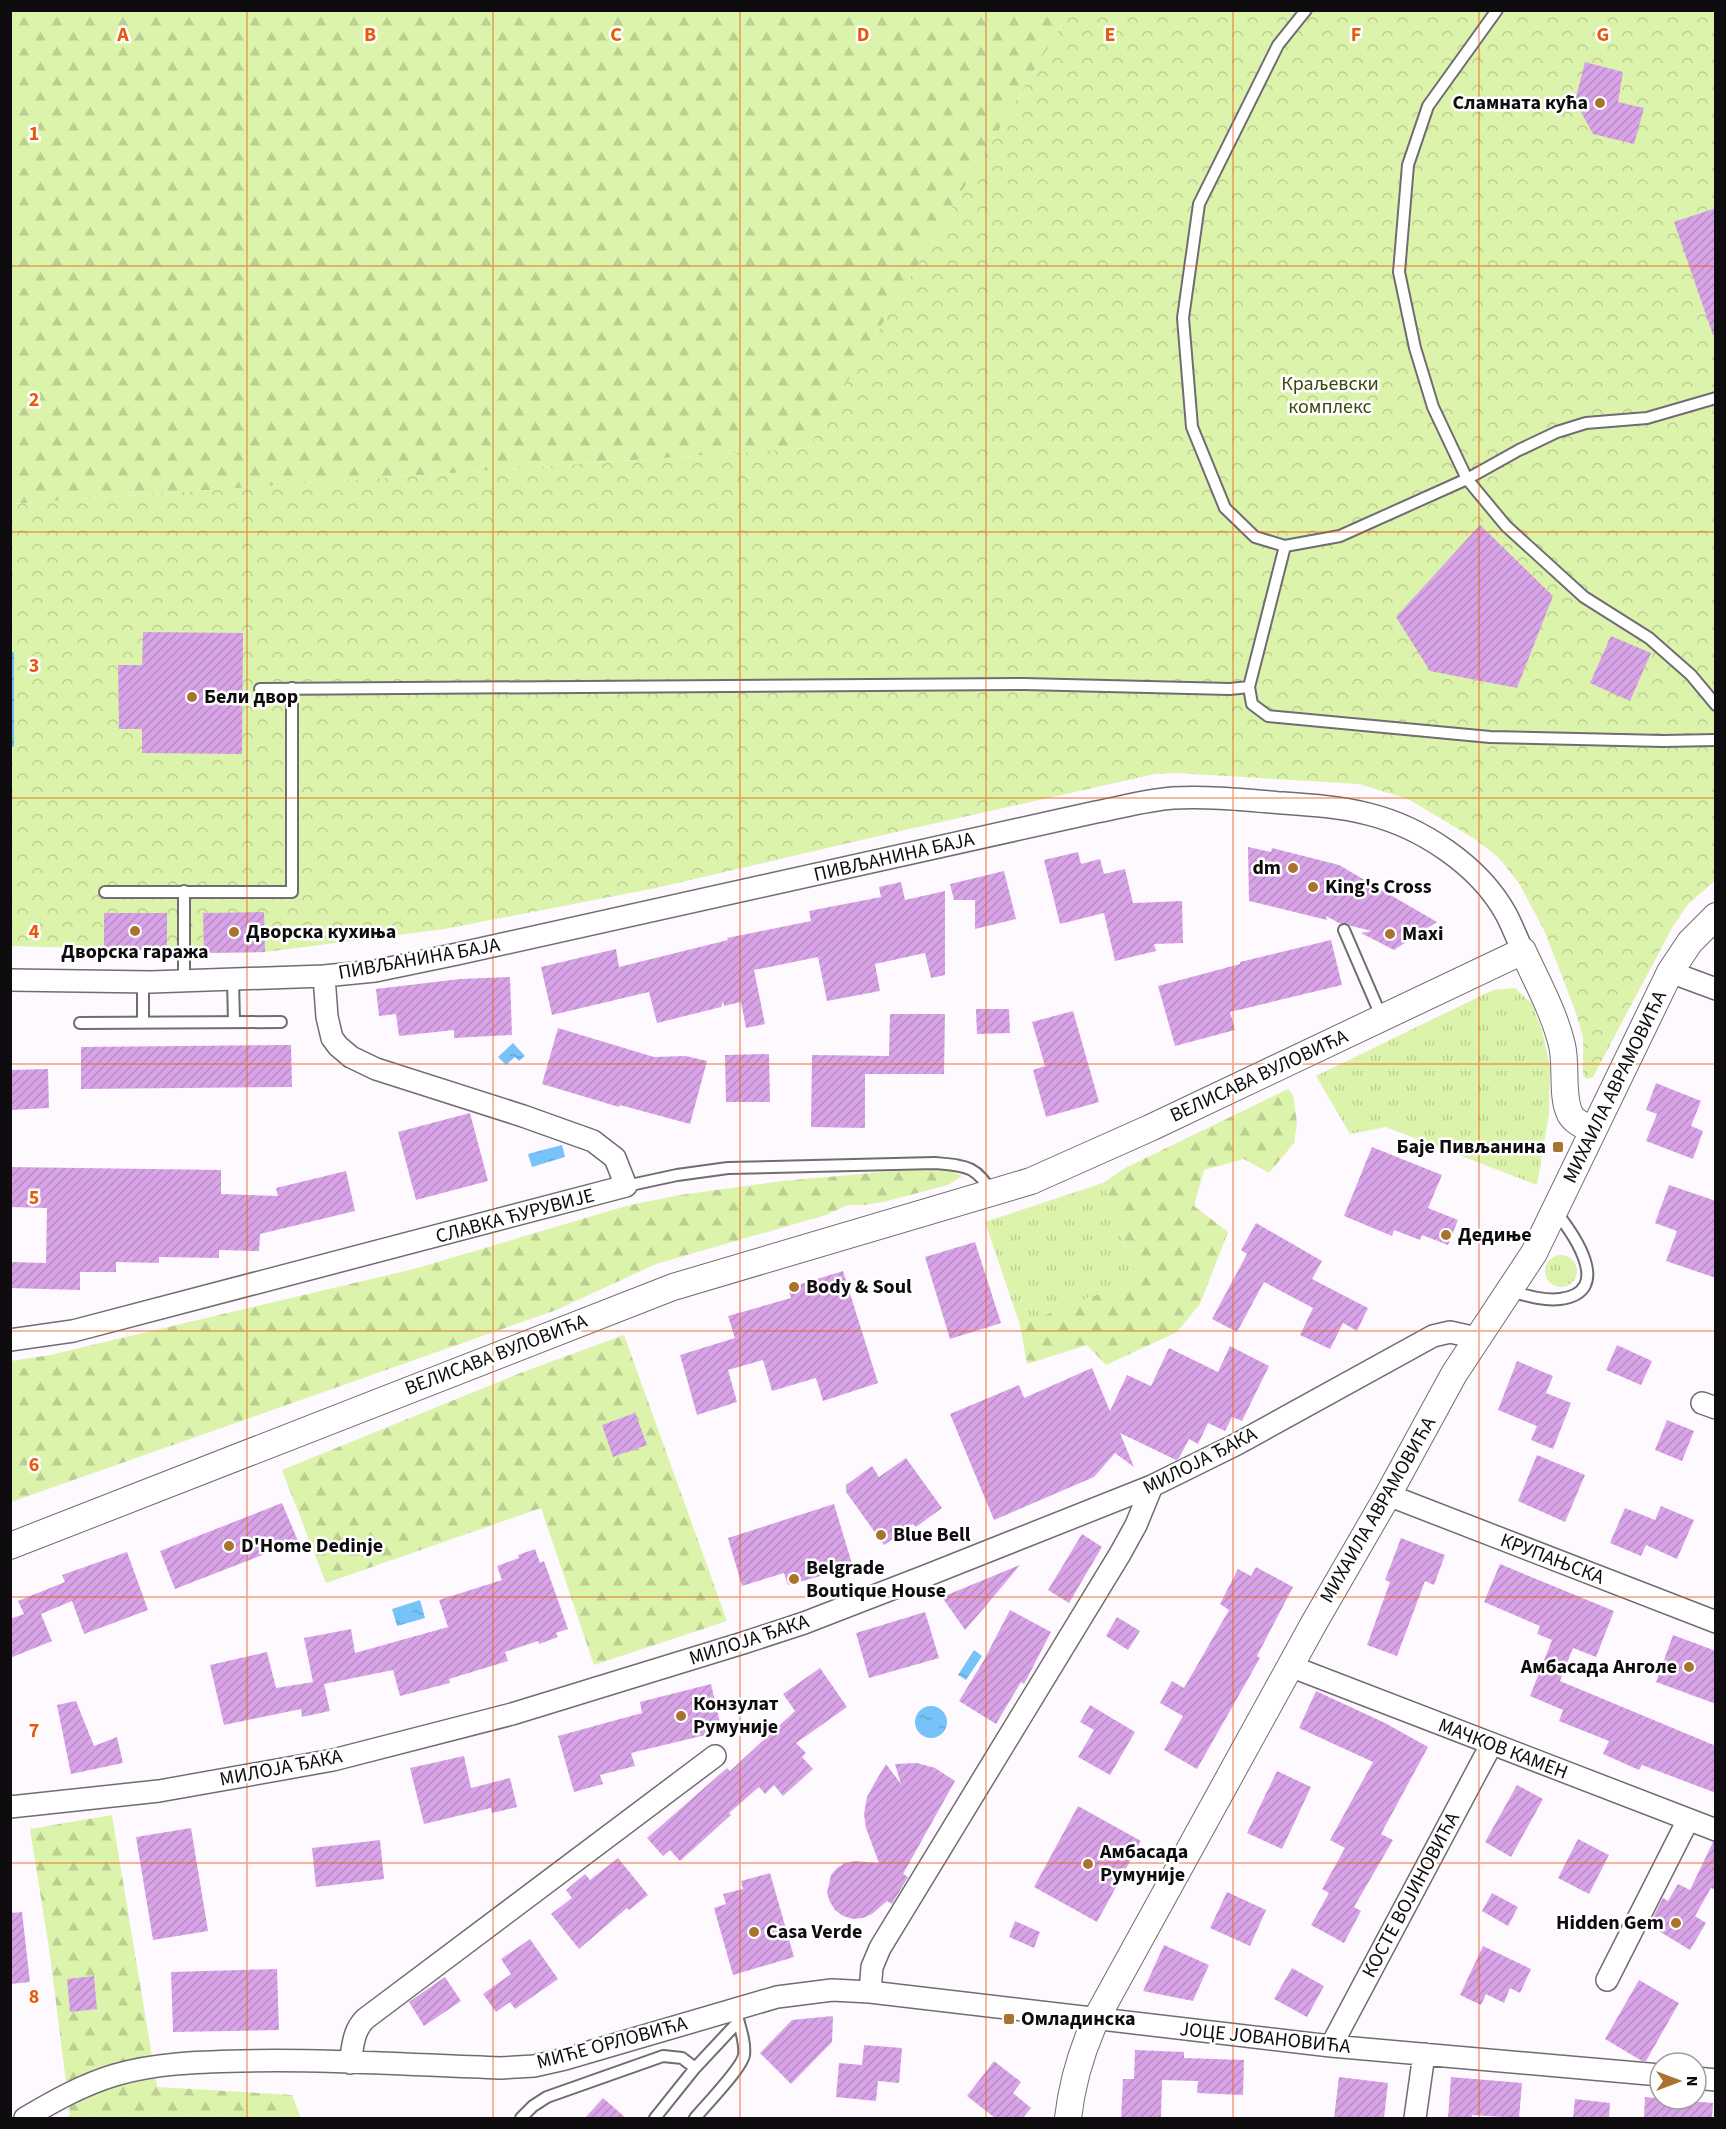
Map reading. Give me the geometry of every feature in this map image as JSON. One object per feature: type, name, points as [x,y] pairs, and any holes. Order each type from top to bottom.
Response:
[{"type":"street","name":"ПИВЉАНИНА БАЈА","points":[[10,980],[143,982],[233,980],[324,976],[390,968],[1096,812],[1164,799],[1248,800],[1338,808],[1372,815],[1405,827],[1447,852],[1486,886],[1506,914],[1552,1013],[1562,1046],[1566,1097],[1570,1115],[1574,1120],[1592,1130]]},
{"type":"street","name":"МИХАИЛА АВРАМОВИЋА","points":[[1068,2118],[1074,2076],[1083,2046],[1096,2019],[1454,1374],[1534,1253],[1670,972],[1690,942],[1716,916]]},
{"type":"street","name":"ВЕЛИСАВА ВУЛОВИЋА","points":[[10,1546],[665,1290],[712,1274],[1031,1181],[1523,951]]},
{"type":"street","points":[[1670,972],[1716,989]]},
{"type":"street","points":[[324,976],[327,1017],[332,1038],[351,1057],[376,1069],[593,1141],[615,1158],[627,1186]]},
{"type":"street","name":"СЛАВКА ЋУРУВИЈЕ","points":[[10,1340],[73,1331],[627,1186]]},
{"type":"street","name":"МИЛОЈА ЂАКА","points":[[10,1807],[159,1791],[333,1760],[512,1714],[707,1655],[804,1623],[1152,1486],[1237,1444],[1433,1336],[1450,1332],[1477,1338]]},
{"type":"street","points":[[870,1992],[872,1967],[880,1948],[1120,1554],[1136,1525],[1152,1486]]},
{"type":"street","name":"КРУПАЊСКА","points":[[1388,1496],[1716,1622]]},
{"type":"street","name":"МАЧКОВ КАМЕН","points":[[1290,1666],[1716,1830]]},
{"type":"street","name":"КОСТЕ ВОЈИНОВИЋА","points":[[1331,2046],[1491,1745]]},
{"type":"street","points":[[350,2063],[358,2026],[365,2019],[716,1756]]},
{"type":"street","points":[[1607,1980],[1688,1820]]},
{"type":"street","name":"МИЋЕ ОРЛОВИЋА","points":[[24,2118],[67,2093],[90,2083],[141,2069],[206,2062],[287,2061],[501,2068],[534,2066],[736,2015],[777,1997],[832,1990],[870,1992]]},
{"type":"street","name":"ЈОЦЕ ЈОВАНОВИЋА","points":[[870,1992],[1331,2046],[1648,2074]]},
{"type":"street","points":[[1415,2118],[1424,2054]]},
{"type":"lane","points":[[1306,10],[1278,45],[1199,204],[1183,318],[1192,427],[1225,508],[1255,537],[1285,546],[1340,536],[1467,480],[1519,450],[1557,432],[1586,423],[1647,418],[1716,398]]},
{"type":"lane","points":[[1497,10],[1428,106],[1408,165],[1399,273],[1414,348],[1433,407],[1467,480],[1514,534],[1584,597],[1649,638],[1691,675],[1716,705]]},
{"type":"lane","points":[[1285,546],[1249,687],[1252,704],[1268,716],[1490,737],[1716,740]]},
{"type":"lane","points":[[260,689],[1024,684],[1230,689],[1249,687]]},
{"type":"lane","points":[[105,892],[292,892],[292,688]]},
{"type":"lane","points":[[184,891],[184,981]]},
{"type":"lane","points":[[1344,930],[1382,1018]]},
{"type":"lane","points":[[233,980],[234,1022]]},
{"type":"lane","points":[[143,982],[143,1022]]},
{"type":"lane","points":[[80,1023],[281,1022]]},
{"type":"lane","points":[[627,1186],[677,1175],[728,1168],[935,1163],[961,1166],[975,1171],[984,1178],[992,1194]]},
{"type":"lane","points":[[1509,1291],[1535,1298],[1560,1299],[1576,1293],[1584,1286],[1588,1270],[1582,1250],[1555,1211]]},
{"type":"lane","points":[[655,2118],[736,2015]]},
{"type":"lane","points":[[695,2118],[742,2062],[744,2047],[736,2015]]},
{"type":"lane","points":[[520,2118],[547,2097],[663,2056],[682,2058],[695,2068]]},
{"type":"green space","points":[[11,11],[1070,11],[808,448],[11,504]]},
{"type":"green space","name":"Краљевски комплекс","points":[[1070,11],[1715,11],[1715,881],[1688,904],[1672,928],[1593,1077],[1587,1079],[1583,1076],[1583,1037],[1576,1013],[1545,932],[1519,883],[1498,857],[1475,839],[1408,799],[1359,784],[1176,773],[1155,774],[656,888],[445,929],[265,952],[204,953],[11,946],[11,504],[808,448]]},
{"type":"green space","points":[[1515,988],[1532,1004],[1542,1030],[1550,1067],[1549,1115],[1537,1185],[1386,1127],[1350,1134],[1316,1076],[1493,990]]},
{"type":"green space","points":[[1288,1089],[1293,1095],[1297,1123],[1294,1143],[1269,1173],[1244,1159],[1204,1170],[1194,1206],[1228,1232],[1200,1304],[1177,1332],[1106,1365],[1087,1345],[1027,1364],[1020,1325],[1137,1279],[1103,1183],[1125,1168]]},
{"type":"green space","points":[[929,1168],[949,1170],[962,1176],[948,1185],[883,1202],[848,1205],[826,1215],[656,1264],[556,1310],[11,1502],[11,1361],[50,1355],[414,1269],[626,1206],[680,1195],[782,1181]]},
{"type":"green space","points":[[1103,1183],[1137,1279],[1020,1325],[985,1222]]},
{"type":"green space","points":[[1561,1255],[1572,1260],[1577,1271],[1572,1282],[1561,1287],[1550,1282],[1545,1271],[1550,1260]]},
{"type":"green space","points":[[624,1335],[727,1621],[594,1665],[541,1508],[326,1583],[282,1470],[523,1372]]},
{"type":"green space","points":[[112,1815],[157,2087],[292,2095],[301,2118],[67,2118],[70,2114],[50,1955],[30,1829]]},
{"type":"water","points":[[10,652],[14,652],[14,747],[10,747]]},
{"type":"water","points":[[513,1043],[525,1056],[519,1061],[515,1057],[506,1065],[498,1057]]},
{"type":"water","points":[[562,1145],[565,1157],[532,1167],[528,1154]]},
{"type":"water","points":[[420,1600],[425,1618],[397,1626],[392,1609]]},
{"type":"water","points":[[974,1650],[982,1656],[966,1680],[958,1675]]},
{"type":"water","points":[[931,1706],[942,1711],[947,1722],[942,1733],[931,1738],[920,1733],[915,1722],[920,1711]]},
{"type":"building","name":"Сламната кућа","points":[[1585,62],[1623,72],[1618,102],[1644,108],[1634,144],[1593,134],[1575,101]]},
{"type":"building","points":[[1716,208],[1716,335],[1713,335],[1674,222]]},
{"type":"building","points":[[1480,525],[1553,596],[1517,688],[1430,671],[1396,617]]},
{"type":"building","name":"Бели двор","points":[[143,632],[243,633],[242,754],[142,753],[142,729],[119,729],[118,665],[142,665]]},
{"type":"building","points":[[1611,636],[1651,653],[1630,701],[1590,683]]},
{"type":"building","name":"King's Cross","points":[[1248,847],[1271,852],[1272,848],[1339,865],[1437,922],[1394,950],[1361,933],[1372,931],[1339,923],[1326,916],[1327,920],[1249,901]]},
{"type":"building","points":[[1078,852],[1081,864],[1100,859],[1104,874],[1125,869],[1133,903],[1182,901],[1183,943],[1154,944],[1156,951],[1115,961],[1104,913],[1060,924],[1044,860]]},
{"type":"building","points":[[1004,871],[1016,919],[975,929],[975,900],[954,900],[950,884]]},
{"type":"building","points":[[901,882],[905,900],[945,891],[945,975],[931,978],[925,953],[875,964],[880,991],[827,1001],[818,957],[754,970],[765,1024],[746,1028],[741,1002],[724,1006],[723,1001],[721,1007],[657,1023],[649,992],[552,1015],[541,967],[616,949],[619,967],[728,940],[727,938],[811,921],[809,911],[881,897],[879,887]]},
{"type":"building","name":"Дворска кухиња","points":[[264,912],[265,952],[204,953],[203,913]]},
{"type":"building","name":"Дворска гаража","points":[[104,913],[167,913],[167,950],[104,950]]},
{"type":"building","points":[[1331,940],[1342,985],[1230,1012],[1235,1030],[1175,1046],[1158,986],[1240,964],[1240,962]]},
{"type":"building","points":[[510,977],[512,1035],[454,1038],[454,1030],[399,1036],[396,1014],[379,1016],[376,989],[460,979]]},
{"type":"building","points":[[976,1009],[1009,1009],[1010,1033],[977,1034]]},
{"type":"building","points":[[1073,1011],[1099,1102],[1046,1117],[1033,1070],[1045,1066],[1032,1022]]},
{"type":"building","points":[[890,1014],[945,1014],[944,1074],[865,1074],[865,1128],[811,1127],[812,1055],[889,1056]]},
{"type":"building","points":[[558,1028],[654,1057],[686,1056],[707,1061],[690,1124],[620,1105],[619,1107],[542,1084]]},
{"type":"building","points":[[291,1045],[292,1087],[81,1089],[81,1047]]},
{"type":"building","points":[[769,1054],[770,1102],[726,1102],[725,1055]]},
{"type":"building","points":[[48,1069],[49,1108],[10,1110],[10,1070]]},
{"type":"building","points":[[1656,1083],[1701,1101],[1691,1126],[1703,1131],[1693,1159],[1646,1141],[1657,1114],[1646,1110]]},
{"type":"building","points":[[470,1113],[488,1181],[416,1200],[398,1132]]},
{"type":"building","points":[[1372,1147],[1442,1175],[1428,1208],[1458,1220],[1448,1245],[1422,1235],[1420,1240],[1394,1230],[1392,1236],[1344,1216]]},
{"type":"building","points":[[10,1167],[221,1170],[221,1194],[278,1196],[276,1188],[346,1171],[355,1211],[260,1234],[259,1251],[219,1250],[219,1258],[159,1257],[159,1263],[116,1262],[116,1272],[80,1272],[80,1290],[10,1288],[10,1262],[46,1263],[47,1208],[10,1207]]},
{"type":"building","points":[[1669,1185],[1716,1201],[1716,1278],[1666,1261],[1677,1231],[1655,1223]]},
{"type":"building","points":[[1256,1223],[1322,1261],[1312,1279],[1368,1308],[1357,1331],[1343,1323],[1330,1349],[1300,1335],[1313,1308],[1264,1282],[1237,1332],[1212,1319],[1247,1254],[1241,1250]]},
{"type":"building","points":[[975,1242],[1001,1323],[950,1339],[925,1257]]},
{"type":"building","points":[[843,1271],[878,1383],[823,1401],[816,1378],[772,1391],[763,1360],[728,1370],[737,1402],[697,1415],[680,1355],[735,1338],[728,1316],[791,1298],[788,1288]]},
{"type":"building","points":[[1617,1345],[1652,1361],[1641,1385],[1606,1370]]},
{"type":"building","points":[[1230,1346],[1269,1366],[1242,1421],[1232,1417],[1225,1431],[1208,1423],[1198,1444],[1189,1439],[1176,1460],[1120,1433],[1134,1467],[1115,1453],[1094,1477],[994,1520],[950,1414],[1019,1385],[1024,1398],[1092,1368],[1110,1411],[1127,1375],[1151,1386],[1169,1348],[1218,1372]]},
{"type":"building","points":[[1517,1361],[1553,1376],[1546,1393],[1571,1403],[1553,1449],[1531,1440],[1537,1426],[1498,1410]]},
{"type":"building","points":[[635,1413],[647,1445],[613,1457],[602,1425]]},
{"type":"building","points":[[1667,1420],[1694,1431],[1682,1461],[1655,1450]]},
{"type":"building","points":[[1537,1455],[1585,1475],[1565,1522],[1518,1501]]},
{"type":"building","points":[[906,1458],[942,1508],[916,1527],[913,1524],[884,1545],[846,1492],[846,1485],[872,1466],[879,1477]]},
{"type":"building","name":"D'Home Dedinje","points":[[282,1503],[298,1541],[175,1589],[160,1551]]},
{"type":"building","points":[[834,1504],[853,1567],[788,1585],[784,1573],[742,1586],[728,1538]]},
{"type":"building","points":[[1661,1506],[1694,1520],[1677,1559],[1646,1545],[1641,1556],[1610,1543],[1625,1508],[1655,1520]]},
{"type":"building","points":[[1082,1534],[1102,1547],[1069,1603],[1048,1590]]},
{"type":"building","points":[[1401,1538],[1445,1555],[1434,1585],[1425,1581],[1397,1656],[1367,1645],[1390,1582],[1385,1580]]},
{"type":"building","points":[[535,1549],[540,1563],[544,1561],[568,1629],[556,1633],[558,1637],[505,1652],[508,1661],[449,1679],[450,1683],[400,1696],[393,1670],[324,1684],[330,1711],[302,1717],[301,1709],[224,1725],[210,1665],[267,1652],[276,1688],[313,1682],[304,1638],[351,1629],[355,1653],[448,1627],[439,1600],[502,1580],[497,1566]]},
{"type":"building","points":[[127,1552],[148,1610],[84,1634],[72,1601],[41,1614],[52,1641],[10,1658],[10,1619],[24,1614],[18,1601],[65,1582],[62,1575]]},
{"type":"building","points":[[1500,1564],[1614,1611],[1596,1657],[1573,1648],[1560,1681],[1716,1746],[1716,1793],[1642,1765],[1639,1770],[1603,1754],[1609,1741],[1559,1721],[1563,1710],[1530,1696],[1552,1640],[1537,1634],[1540,1626],[1484,1602]]},
{"type":"building","points":[[1020,1565],[984,1608],[965,1630],[942,1597]]},
{"type":"building","points":[[1256,1567],[1293,1587],[1257,1656],[1260,1658],[1197,1769],[1164,1750],[1183,1716],[1160,1703],[1172,1681],[1184,1688],[1229,1610],[1220,1604],[1238,1569],[1251,1576]]},
{"type":"building","points":[[1010,1610],[1051,1632],[1024,1684],[1021,1682],[996,1724],[959,1701]]},
{"type":"building","points":[[925,1612],[939,1658],[869,1678],[856,1633]]},
{"type":"building","points":[[1117,1617],[1140,1631],[1128,1650],[1106,1636]]},
{"type":"building","name":"Амбасада Анголе","points":[[1673,1635],[1716,1651],[1716,1704],[1656,1682]]},
{"type":"building","points":[[820,1668],[847,1707],[796,1743],[806,1753],[802,1757],[813,1769],[783,1796],[774,1785],[765,1794],[759,1787],[680,1861],[670,1850],[663,1856],[647,1838],[727,1768],[730,1771],[795,1711],[783,1694]]},
{"type":"building","points":[[711,1684],[722,1731],[631,1753],[635,1766],[600,1775],[603,1784],[574,1792],[558,1736],[642,1713],[640,1702]]},
{"type":"building","points":[[1316,1691],[1385,1723],[1428,1747],[1381,1834],[1393,1840],[1354,1907],[1361,1911],[1344,1943],[1311,1925],[1329,1893],[1322,1889],[1345,1848],[1330,1840],[1373,1762],[1299,1728]]},
{"type":"building","points":[[76,1701],[94,1746],[117,1737],[123,1763],[71,1774],[57,1705]]},
{"type":"building","points":[[1090,1705],[1135,1732],[1110,1775],[1078,1757],[1094,1730],[1080,1722]]},
{"type":"building","points":[[464,1756],[471,1788],[510,1778],[517,1807],[492,1813],[491,1808],[424,1824],[410,1768]]},
{"type":"building","points":[[917,1763],[935,1768],[955,1781],[903,1874],[908,1877],[892,1904],[887,1901],[872,1914],[863,1918],[853,1919],[843,1916],[835,1910],[827,1893],[831,1875],[845,1863],[854,1861],[879,1863],[866,1828],[864,1814],[867,1797],[886,1764],[901,1784],[895,1764]]},
{"type":"building","points":[[1277,1771],[1311,1787],[1282,1849],[1247,1833]]},
{"type":"building","points":[[1517,1785],[1543,1799],[1511,1857],[1485,1842]]},
{"type":"building","name":"Амбасада Румуније","points":[[1078,1806],[1141,1841],[1097,1922],[1034,1887]]},
{"type":"building","points":[[191,1828],[208,1931],[153,1940],[136,1837]]},
{"type":"building","points":[[1578,1839],[1609,1855],[1589,1894],[1558,1878]]},
{"type":"building","points":[[380,1840],[384,1879],[316,1887],[312,1848]]},
{"type":"building","points":[[1713,1842],[1716,1842],[1716,1890],[1711,1888],[1695,1916],[1706,1923],[1690,1950],[1649,1925],[1663,1898],[1668,1901],[1678,1884],[1690,1890]]},
{"type":"building","points":[[618,1858],[648,1895],[629,1910],[627,1908],[579,1949],[551,1914],[572,1898],[566,1890],[585,1874],[590,1880]]},
{"type":"building","name":"Casa Verde","points":[[770,1873],[794,1957],[733,1975],[714,1908],[726,1904],[723,1894],[743,1889],[741,1881]]},
{"type":"building","points":[[1227,1892],[1266,1910],[1250,1946],[1210,1928]]},
{"type":"building","points":[[1492,1893],[1518,1907],[1508,1926],[1482,1911]]},
{"type":"building","points":[[22,1912],[30,1982],[10,1984],[10,1913]]},
{"type":"building","points":[[1015,1921],[1040,1932],[1034,1948],[1009,1937]]},
{"type":"building","points":[[530,1939],[558,1979],[515,2009],[510,2002],[496,2012],[483,1994],[511,1974],[501,1959]]},
{"type":"building","points":[[1164,1945],[1209,1965],[1193,2001],[1143,1991]]},
{"type":"building","points":[[1483,1946],[1531,1969],[1520,1993],[1510,1988],[1504,2003],[1486,1994],[1481,2005],[1460,1995]]},
{"type":"building","points":[[1292,1968],[1324,1986],[1307,2017],[1274,1999]]},
{"type":"building","points":[[277,1969],[279,2030],[173,2032],[171,1972]]},
{"type":"building","points":[[94,1976],[97,2009],[70,2012],[67,1979]]},
{"type":"building","points":[[445,1977],[461,2001],[424,2026],[409,2002]]},
{"type":"building","points":[[1639,1980],[1679,2003],[1652,2051],[1648,2051],[1646,2061],[1642,2061],[1605,2039]]},
{"type":"building","points":[[833,2016],[832,2042],[791,2084],[760,2053],[792,2020]]},
{"type":"building","points":[[864,2045],[902,2048],[899,2083],[878,2081],[876,2101],[836,2097],[839,2063],[862,2065]]},
{"type":"building","points":[[1135,2050],[1184,2052],[1184,2058],[1244,2060],[1243,2095],[1197,2093],[1198,2081],[1162,2080],[1161,2118],[1121,2118],[1123,2079],[1134,2079]]},
{"type":"building","points":[[994,2061],[1021,2082],[1013,2093],[1031,2108],[1023,2118],[995,2118],[967,2096]]},
{"type":"building","points":[[1339,2077],[1388,2083],[1384,2118],[1334,2118]]},
{"type":"building","points":[[1451,2077],[1522,2083],[1519,2118],[1472,2115],[1472,2118],[1448,2118]]},
{"type":"building","points":[[1645,2097],[1648,2097],[1648,2111],[1708,2111],[1708,2103],[1713,2103],[1712,2118],[1644,2118]]},
{"type":"building","points":[[603,2098],[626,2118],[585,2118]]},
{"type":"building","points":[[1575,2099],[1610,2103],[1609,2118],[1573,2118]]},
{"type":"place","name":"Сламната кућа","points":[[1600,103]]},
{"type":"place","name":"Бели двор","points":[[192,697]]},
{"type":"place","name":"dm","points":[[1293,868]]},
{"type":"place","name":"King's Cross","points":[[1313,887]]},
{"type":"place","name":"Дворска гаража","points":[[135,931]]},
{"type":"place","name":"Дворска кухиња","points":[[234,932]]},
{"type":"place","name":"Maxi","points":[[1390,934]]},
{"type":"place","name":"Баје Пивљанина","points":[[1558,1147]]},
{"type":"place","name":"Дедиње","points":[[1446,1235]]},
{"type":"place","name":"Body & Soul","points":[[794,1287]]},
{"type":"place","name":"Blue Bell","points":[[881,1535]]},
{"type":"place","name":"D'Home Dedinje","points":[[229,1546]]},
{"type":"place","name":"Belgrade Boutique House","points":[[794,1579]]},
{"type":"place","name":"Амбасада Анголе","points":[[1689,1667]]},
{"type":"place","name":"Конзулат Румуније","points":[[681,1716]]},
{"type":"place","name":"Амбасада Румуније","points":[[1088,1864]]},
{"type":"place","name":"Hidden Gem","points":[[1676,1923]]},
{"type":"place","name":"Casa Verde","points":[[754,1932]]},
{"type":"place","name":"Омладинска","points":[[1009,2019]]}]
